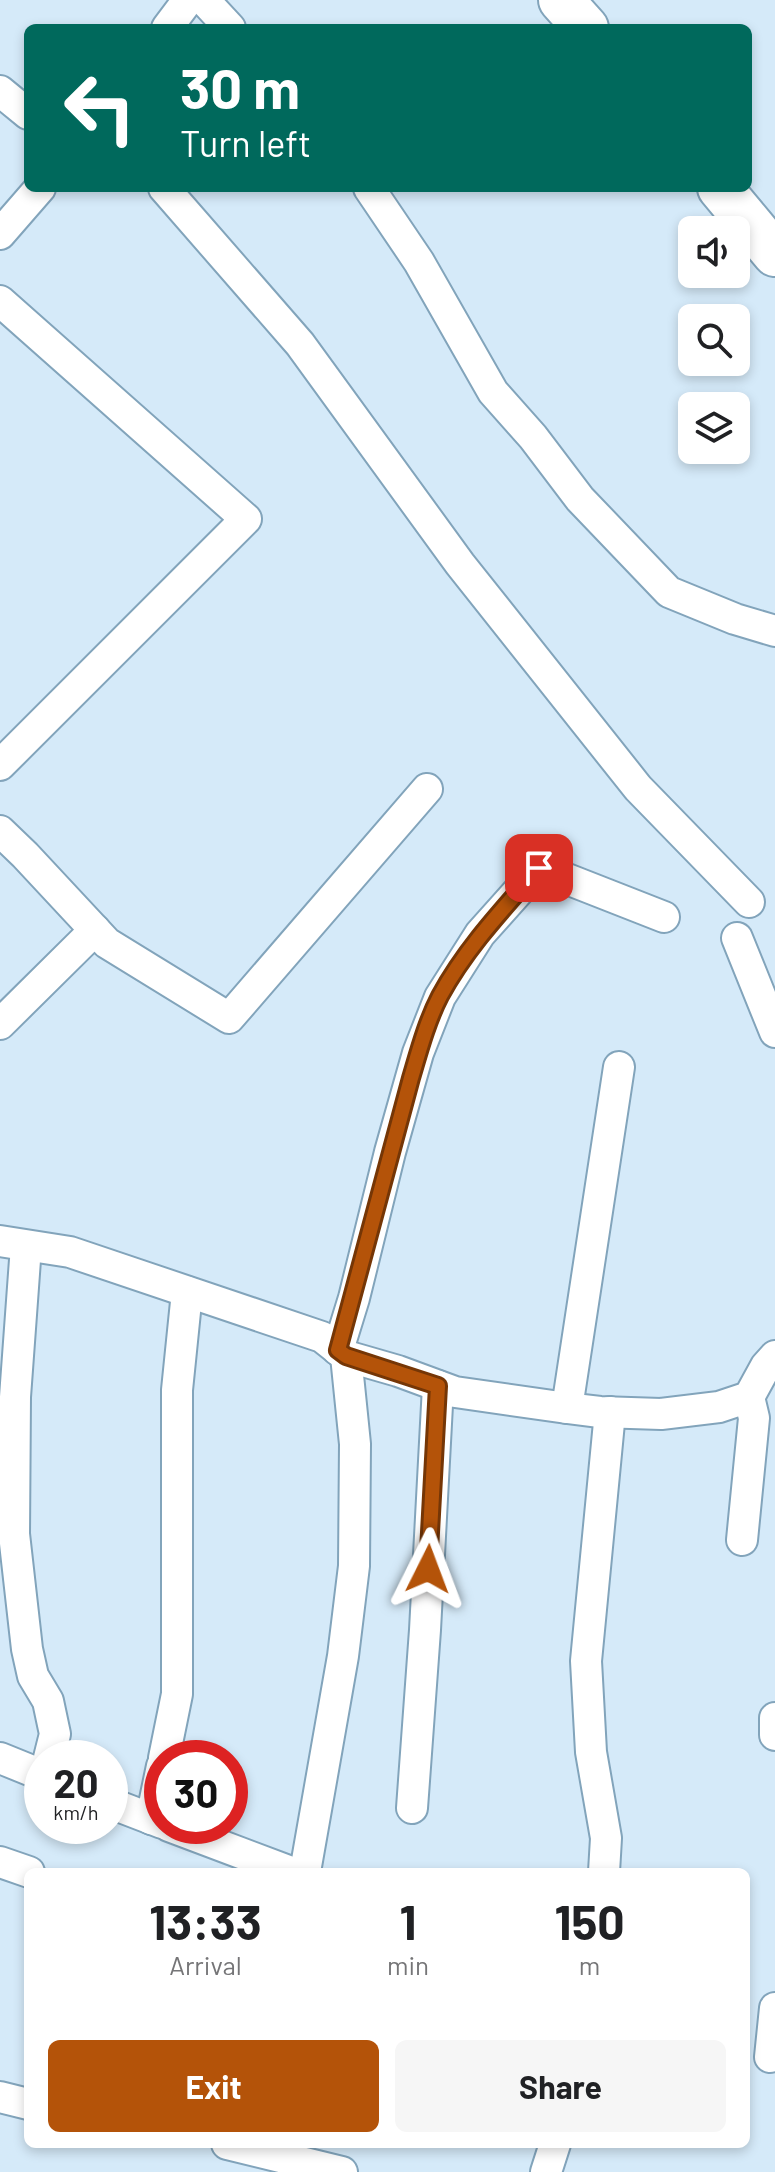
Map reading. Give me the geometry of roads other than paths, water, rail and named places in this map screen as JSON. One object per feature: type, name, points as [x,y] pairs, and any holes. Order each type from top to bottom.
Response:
[{"type":"main road","points":[[561,0],[582,24]]},
{"type":"main road","points":[[723,192],[775,254]]},
{"type":"street","points":[[170,24],[188,0]]},
{"type":"street","points":[[204,0],[226,24]]},
{"type":"street","points":[[0,91],[24,111]]},
{"type":"street","points":[[0,234],[37,192]]},
{"type":"street","points":[[167,192],[300,344],[460,564],[638,788],[749,902]]},
{"type":"street","points":[[372,192],[427,275],[493,392],[533,437],[588,508],[669,592],[735,619],[775,631]]},
{"type":"street","points":[[0,301],[246,519],[0,765]]},
{"type":"street","points":[[0,831],[107,943],[229,1018],[427,789]]},
{"type":"street","points":[[306,1868],[343,1656],[354,1566],[355,1444],[342,1353],[390,1152],[418,1053],[440,997],[480,934],[539,868],[664,917]]},
{"type":"street","points":[[0,1024],[95,930]]},
{"type":"street","points":[[737,938],[766,984],[775,1032]]},
{"type":"street","points":[[567,1408],[619,1067]]},
{"type":"street","points":[[54,1740],[48,1701],[33,1676],[27,1649],[14,1534],[13,1244],[70,1252],[322,1337],[342,1353],[455,1392],[567,1408],[661,1414],[719,1407],[749,1397]]},
{"type":"street","points":[[168,1740],[177,1694],[177,1390],[187,1292]]},
{"type":"street","points":[[742,1540],[754,1418],[749,1397],[775,1356]]},
{"type":"street","points":[[412,1808],[438,1386]]},
{"type":"street","points":[[604,1868],[606,1838],[591,1752],[586,1661],[610,1412]]},
{"type":"street","points":[[775,1718],[775,1735]]},
{"type":"street","points":[[0,1758],[24,1768]]},
{"type":"street","points":[[217,1844],[280,1868]]},
{"type":"street","points":[[0,1862],[24,1870]]},
{"type":"street","points":[[764,2053],[775,2008]]},
{"type":"street","points":[[0,2097],[24,2103]]},
{"type":"street","points":[[250,2148],[342,2172]]},
{"type":"street","points":[[546,2172],[554,2148]]}]
